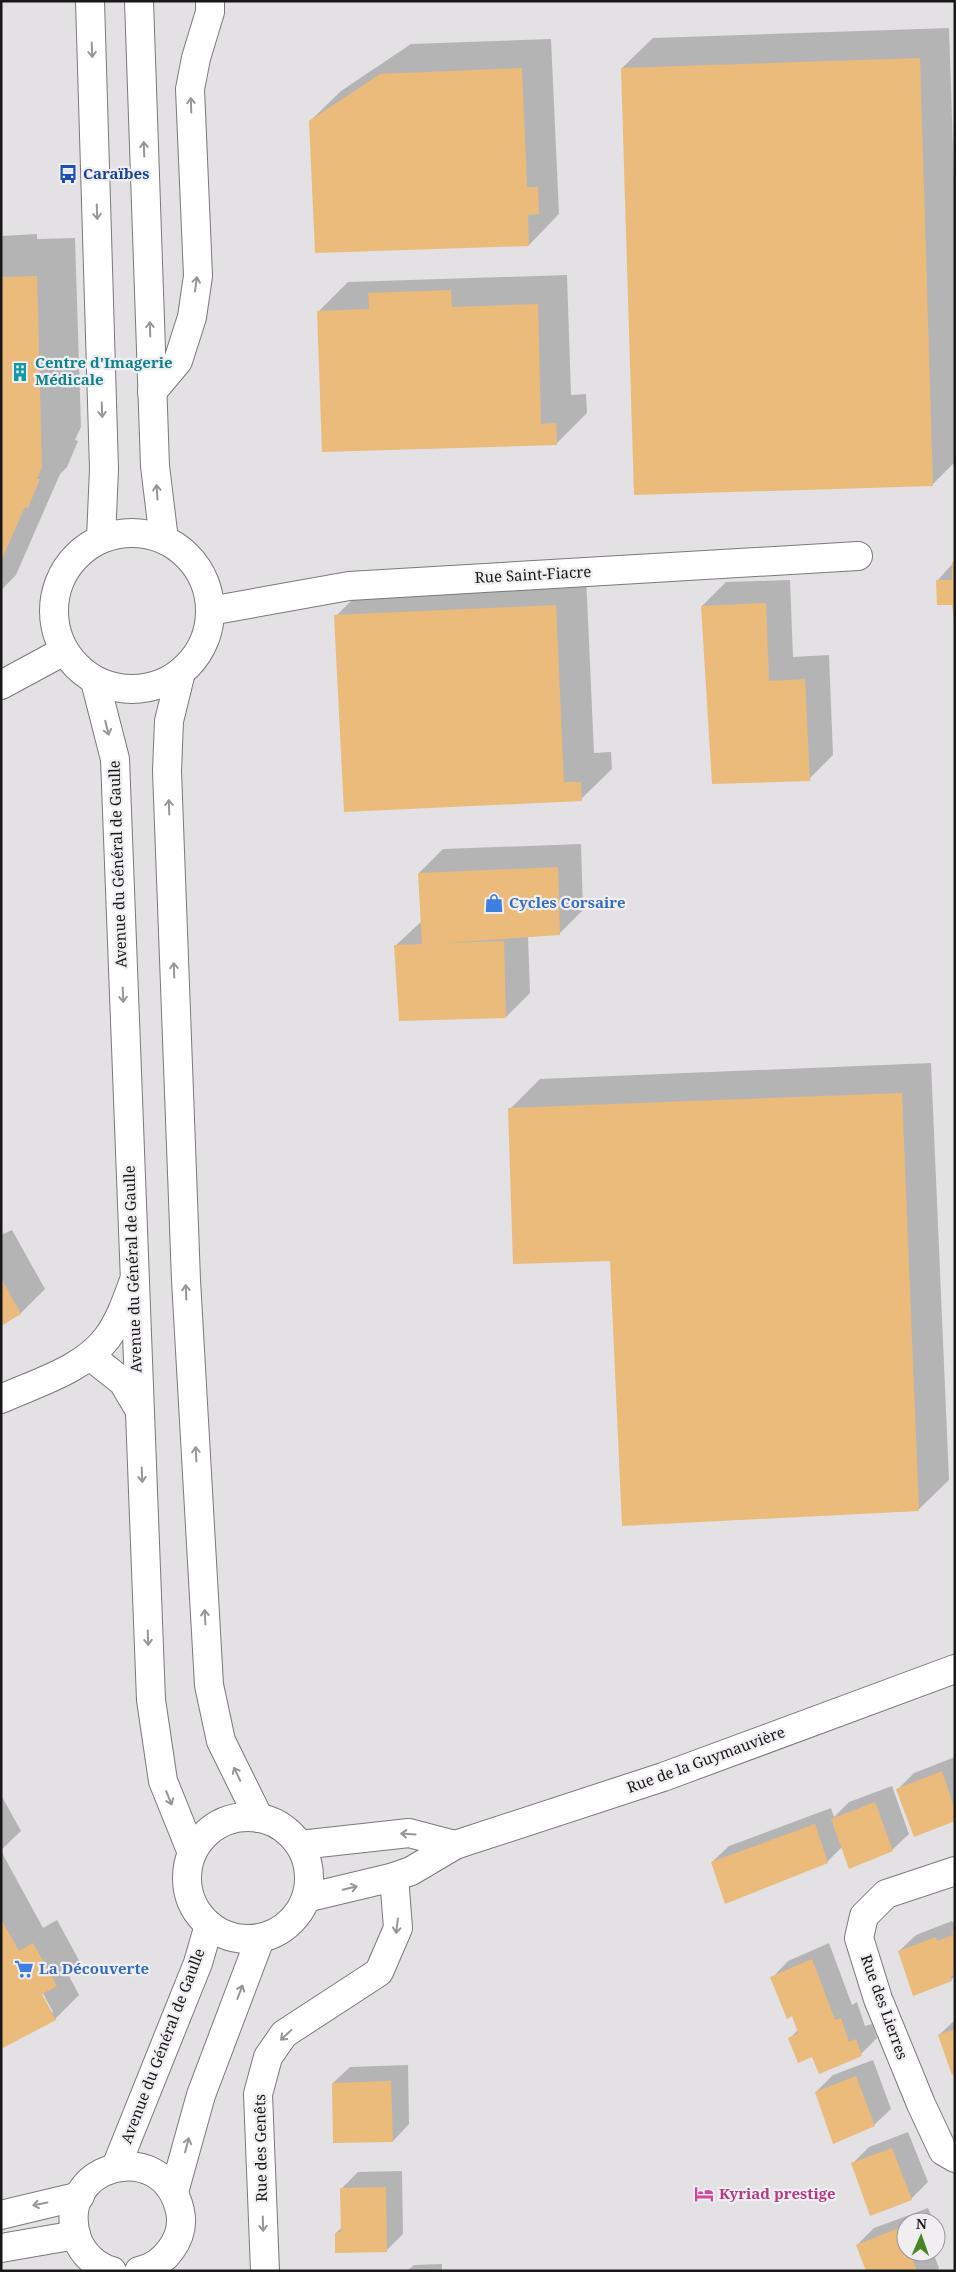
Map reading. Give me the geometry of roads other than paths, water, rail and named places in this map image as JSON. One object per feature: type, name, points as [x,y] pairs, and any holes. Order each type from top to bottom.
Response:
[{"type":"main road","points":[[90,1],[104,469],[101,539]]},
{"type":"main road","points":[[139,1],[152,392],[158,502],[164,540]]},
{"type":"main road","points":[[152,392],[178,361],[193,309],[198,276],[190,89],[196,58],[210,12],[210,1]]},
{"type":"main road","points":[[122,534],[143,534],[164,540],[179,549],[192,562],[202,577],[208,593],[210,611],[203,645],[181,672],[162,684],[140,689],[116,688],[95,681],[78,668],[64,651],[55,631],[54,616],[57,587],[67,567],[82,550],[101,539],[122,534]]},
{"type":"main road","name":"Rue Saint-Fiacre","points":[[210,611],[349,586],[858,556]]},
{"type":"main road","points":[[1,685],[64,651]]},
{"type":"main road","points":[[181,672],[169,722],[167,761],[186,1280],[209,1685],[221,1741],[259,1818]]},
{"type":"main road","name":"Avenue du Général de Gaulle","points":[[95,681],[115,759],[133,1283],[151,1700],[162,1781],[192,1853]]},
{"type":"main road","points":[[1,1399],[90,1356],[107,1338],[120,1316],[133,1283]]},
{"type":"main road","points":[[90,1356],[123,1382],[139,1409]]},
{"type":"main road","name":"Rue de la Guymauvière","points":[[306,1898],[394,1877],[411,1871],[455,1845],[663,1777],[955,1668]]},
{"type":"main road","points":[[243,1817],[259,1818],[282,1827],[300,1845],[309,1871],[306,1898],[296,1917],[280,1931],[260,1939],[239,1939],[218,1932],[201,1918],[190,1898],[186,1875],[192,1853],[200,1839],[212,1828],[227,1821],[243,1817]]},
{"type":"main road","points":[[300,1845],[408,1833],[455,1845]]},
{"type":"main road","name":"Rue des Lierres","points":[[955,1871],[886,1894],[864,1916],[859,1938],[878,1999],[921,2104],[943,2151],[955,2158]]},
{"type":"main road","name":"Rue des Genêts","points":[[265,2271],[258,2094],[268,2057],[284,2034],[379,1972],[398,1928],[394,1877]]},
{"type":"main road","name":"Avenue du Général de Gaulle","points":[[116,2167],[198,1963],[209,1925]]},
{"type":"main road","points":[[174,2192],[200,2095],[260,1939]]},
{"type":"main road","points":[[112,2271],[91,2260],[80,2245],[74,2228],[74,2207],[83,2189],[97,2175],[116,2167],[133,2166],[149,2170],[164,2180],[174,2192],[181,2213],[174,2263],[139,2271]]},
{"type":"main road","points":[[1,2215],[80,2196]]},
{"type":"main road","points":[[1,2248],[76,2235]]},
{"type":"place","name":"Caraïbes","points":[[68,174]]},
{"type":"place","name":"Centre d'Imagerie Médicale","points":[[20,372]]},
{"type":"place","name":"Cycles Corsaire","points":[[494,903]]},
{"type":"place","name":"La Découverte","points":[[24,1969]]},
{"type":"place","name":"Kyriad prestige","points":[[704,2194]]}]
